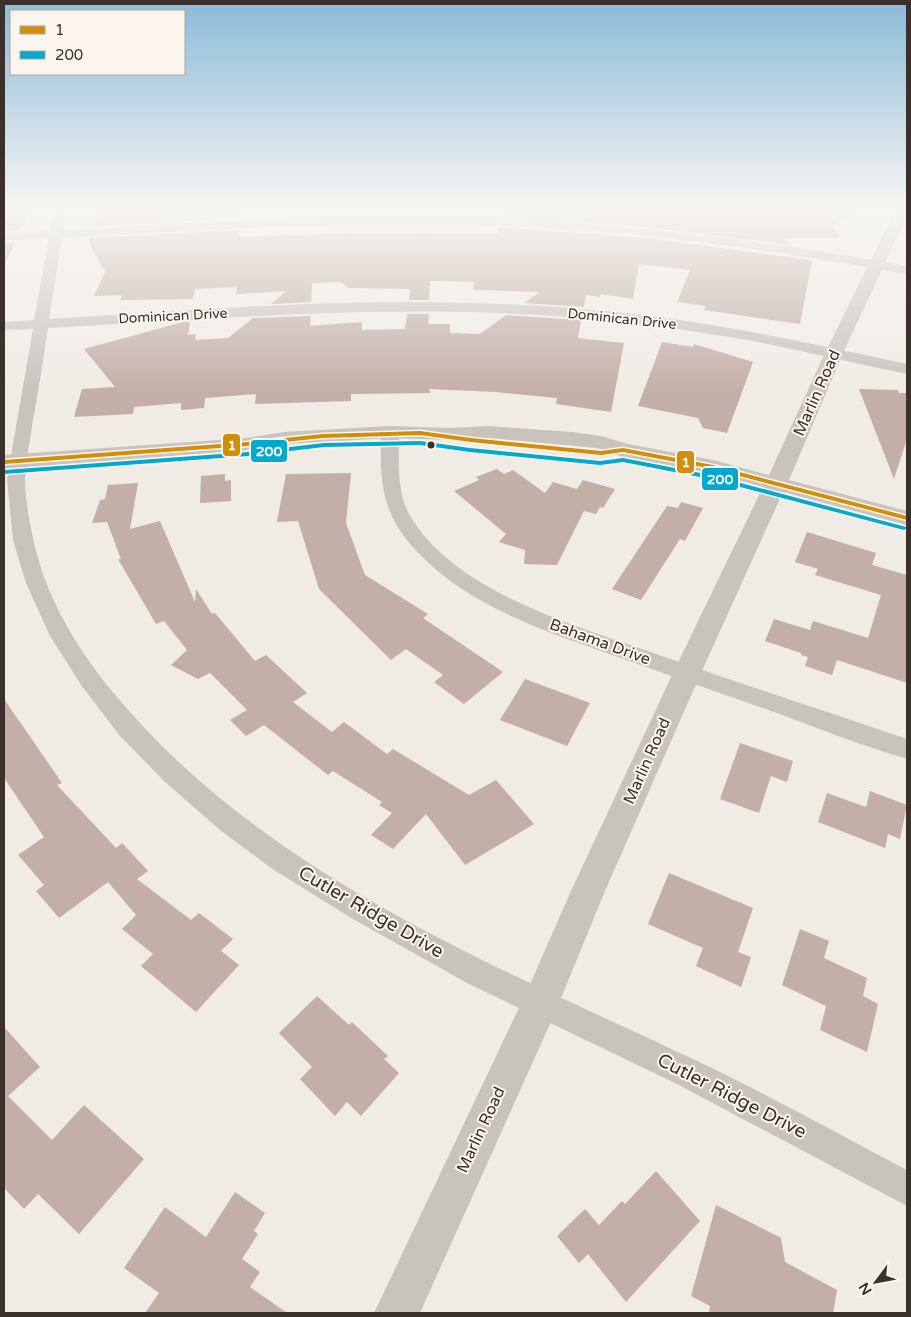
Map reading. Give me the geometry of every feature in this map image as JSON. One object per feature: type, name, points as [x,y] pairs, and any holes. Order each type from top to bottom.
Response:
[{"type":"street","name":"Cutler Ridge Drive","points":[[49,272],[11,456],[16,478],[23,540],[36,583],[60,636],[89,679],[124,723],[148,749],[214,810],[258,845],[363,910],[477,973],[605,1032],[783,1122],[907,1189]]},
{"type":"street","name":"Marlin Road","points":[[397,1313],[540,1002],[595,875],[687,673],[776,483],[834,353],[874,272]]},
{"type":"street","name":"Dominican Drive","points":[[4,326],[344,307],[468,307],[532,310],[660,323],[738,334],[907,369]]},
{"type":"street","points":[[11,456],[247,444],[284,438],[390,432],[452,434],[471,440],[601,453],[623,450],[776,483],[907,518]]},
{"type":"street","name":"Bahama Drive","points":[[390,432],[390,477],[395,502],[400,514],[418,541],[448,570],[500,601],[550,624],[907,749]]},
{"type":"building","points":[[105,272],[638,272],[633,299],[601,294],[600,297],[586,295],[584,307],[524,303],[540,292],[473,290],[474,282],[430,281],[429,300],[409,300],[410,289],[349,288],[341,282],[312,283],[311,302],[271,304],[286,291],[236,294],[237,287],[195,289],[193,299],[120,300],[122,295],[94,296]]},
{"type":"building","points":[[689,272],[810,272],[800,324],[704,310],[706,306],[677,302]]},
{"type":"building","points":[[407,314],[429,314],[428,324],[450,324],[450,333],[480,334],[506,315],[581,320],[578,338],[624,343],[611,412],[556,404],[557,398],[496,392],[429,389],[430,393],[351,394],[351,401],[255,404],[256,394],[205,398],[204,408],[181,410],[181,403],[134,407],[133,414],[74,417],[82,389],[115,387],[84,349],[183,322],[190,322],[188,335],[196,334],[195,340],[228,338],[253,318],[311,316],[310,326],[362,322],[362,330],[405,329]]},
{"type":"building","points":[[662,342],[693,347],[694,344],[753,362],[727,433],[703,428],[698,418],[638,406]]},
{"type":"building","points":[[859,389],[898,390],[899,393],[907,393],[907,439],[894,479]]},
{"type":"building","points":[[497,469],[504,474],[513,470],[545,493],[553,482],[577,489],[583,480],[615,489],[603,508],[600,507],[596,514],[584,511],[557,565],[524,564],[525,550],[499,542],[506,534],[454,491],[479,480],[476,477]]},
{"type":"building","points":[[351,473],[346,523],[365,575],[428,614],[423,618],[503,672],[464,704],[434,682],[443,675],[406,649],[391,660],[319,589],[298,521],[277,522],[286,474]]},
{"type":"building","points":[[225,474],[225,481],[231,480],[231,501],[200,503],[201,476]]},
{"type":"building","points":[[138,483],[130,529],[160,521],[195,602],[196,589],[212,614],[215,613],[255,661],[266,655],[307,693],[293,702],[332,732],[344,722],[387,754],[393,749],[469,795],[496,780],[534,824],[465,865],[426,814],[393,849],[371,835],[392,813],[379,805],[382,802],[333,771],[328,775],[264,725],[246,736],[230,720],[247,710],[210,673],[198,679],[171,665],[187,650],[164,621],[156,624],[118,559],[121,559],[107,522],[92,523],[100,500],[105,499],[108,485]]},
{"type":"building","points":[[681,502],[703,508],[685,541],[680,539],[641,600],[612,589],[667,506],[678,508]]},
{"type":"building","points":[[807,532],[876,553],[872,565],[907,575],[907,683],[837,660],[832,675],[805,666],[808,657],[801,655],[801,653],[765,641],[774,619],[810,630],[813,621],[868,638],[881,595],[815,575],[818,569],[795,562]]},
{"type":"building","points":[[525,679],[590,703],[567,746],[500,720]]},
{"type":"building","points":[[4,699],[62,783],[57,785],[116,848],[122,843],[148,871],[137,879],[191,920],[199,913],[233,939],[221,951],[239,965],[196,1012],[141,966],[153,954],[122,929],[136,915],[108,882],[59,918],[36,891],[44,885],[18,855],[44,837],[4,778]]},
{"type":"building","points":[[740,743],[793,761],[787,782],[771,776],[759,813],[720,799]]},
{"type":"building","points":[[870,791],[907,805],[900,839],[888,834],[885,848],[818,822],[827,793],[866,807]]},
{"type":"building","points":[[669,873],[753,908],[738,952],[751,957],[741,987],[696,966],[703,948],[648,924]]},
{"type":"building","points":[[800,929],[829,941],[824,958],[867,978],[863,996],[878,1004],[867,1052],[820,1030],[826,1006],[782,985]]},
{"type":"building","points":[[317,996],[349,1025],[352,1022],[388,1056],[384,1059],[399,1073],[361,1116],[347,1102],[335,1116],[300,1079],[312,1067],[279,1033]]},
{"type":"building","points":[[4,1027],[40,1067],[8,1096],[52,1140],[84,1105],[144,1159],[79,1234],[38,1194],[24,1209],[4,1188]]},
{"type":"building","points":[[656,1171],[700,1221],[626,1302],[588,1254],[579,1263],[557,1236],[585,1209],[599,1225],[622,1201],[625,1204]]},
{"type":"building","points":[[235,1192],[265,1213],[254,1231],[258,1234],[242,1259],[260,1272],[250,1287],[287,1313],[145,1313],[159,1293],[124,1268],[165,1207],[206,1237]]},
{"type":"building","points":[[716,1205],[781,1238],[785,1262],[837,1290],[833,1313],[709,1313],[710,1306],[691,1296]]},
{"type":"transit line","name":"1","points":[[4,462],[247,444],[323,436],[420,433],[601,453],[623,450],[713,467],[907,518]]},
{"type":"transit line","name":"200","points":[[5,472],[248,454],[324,445],[420,443],[600,463],[623,460],[711,477],[904,528]]}]
